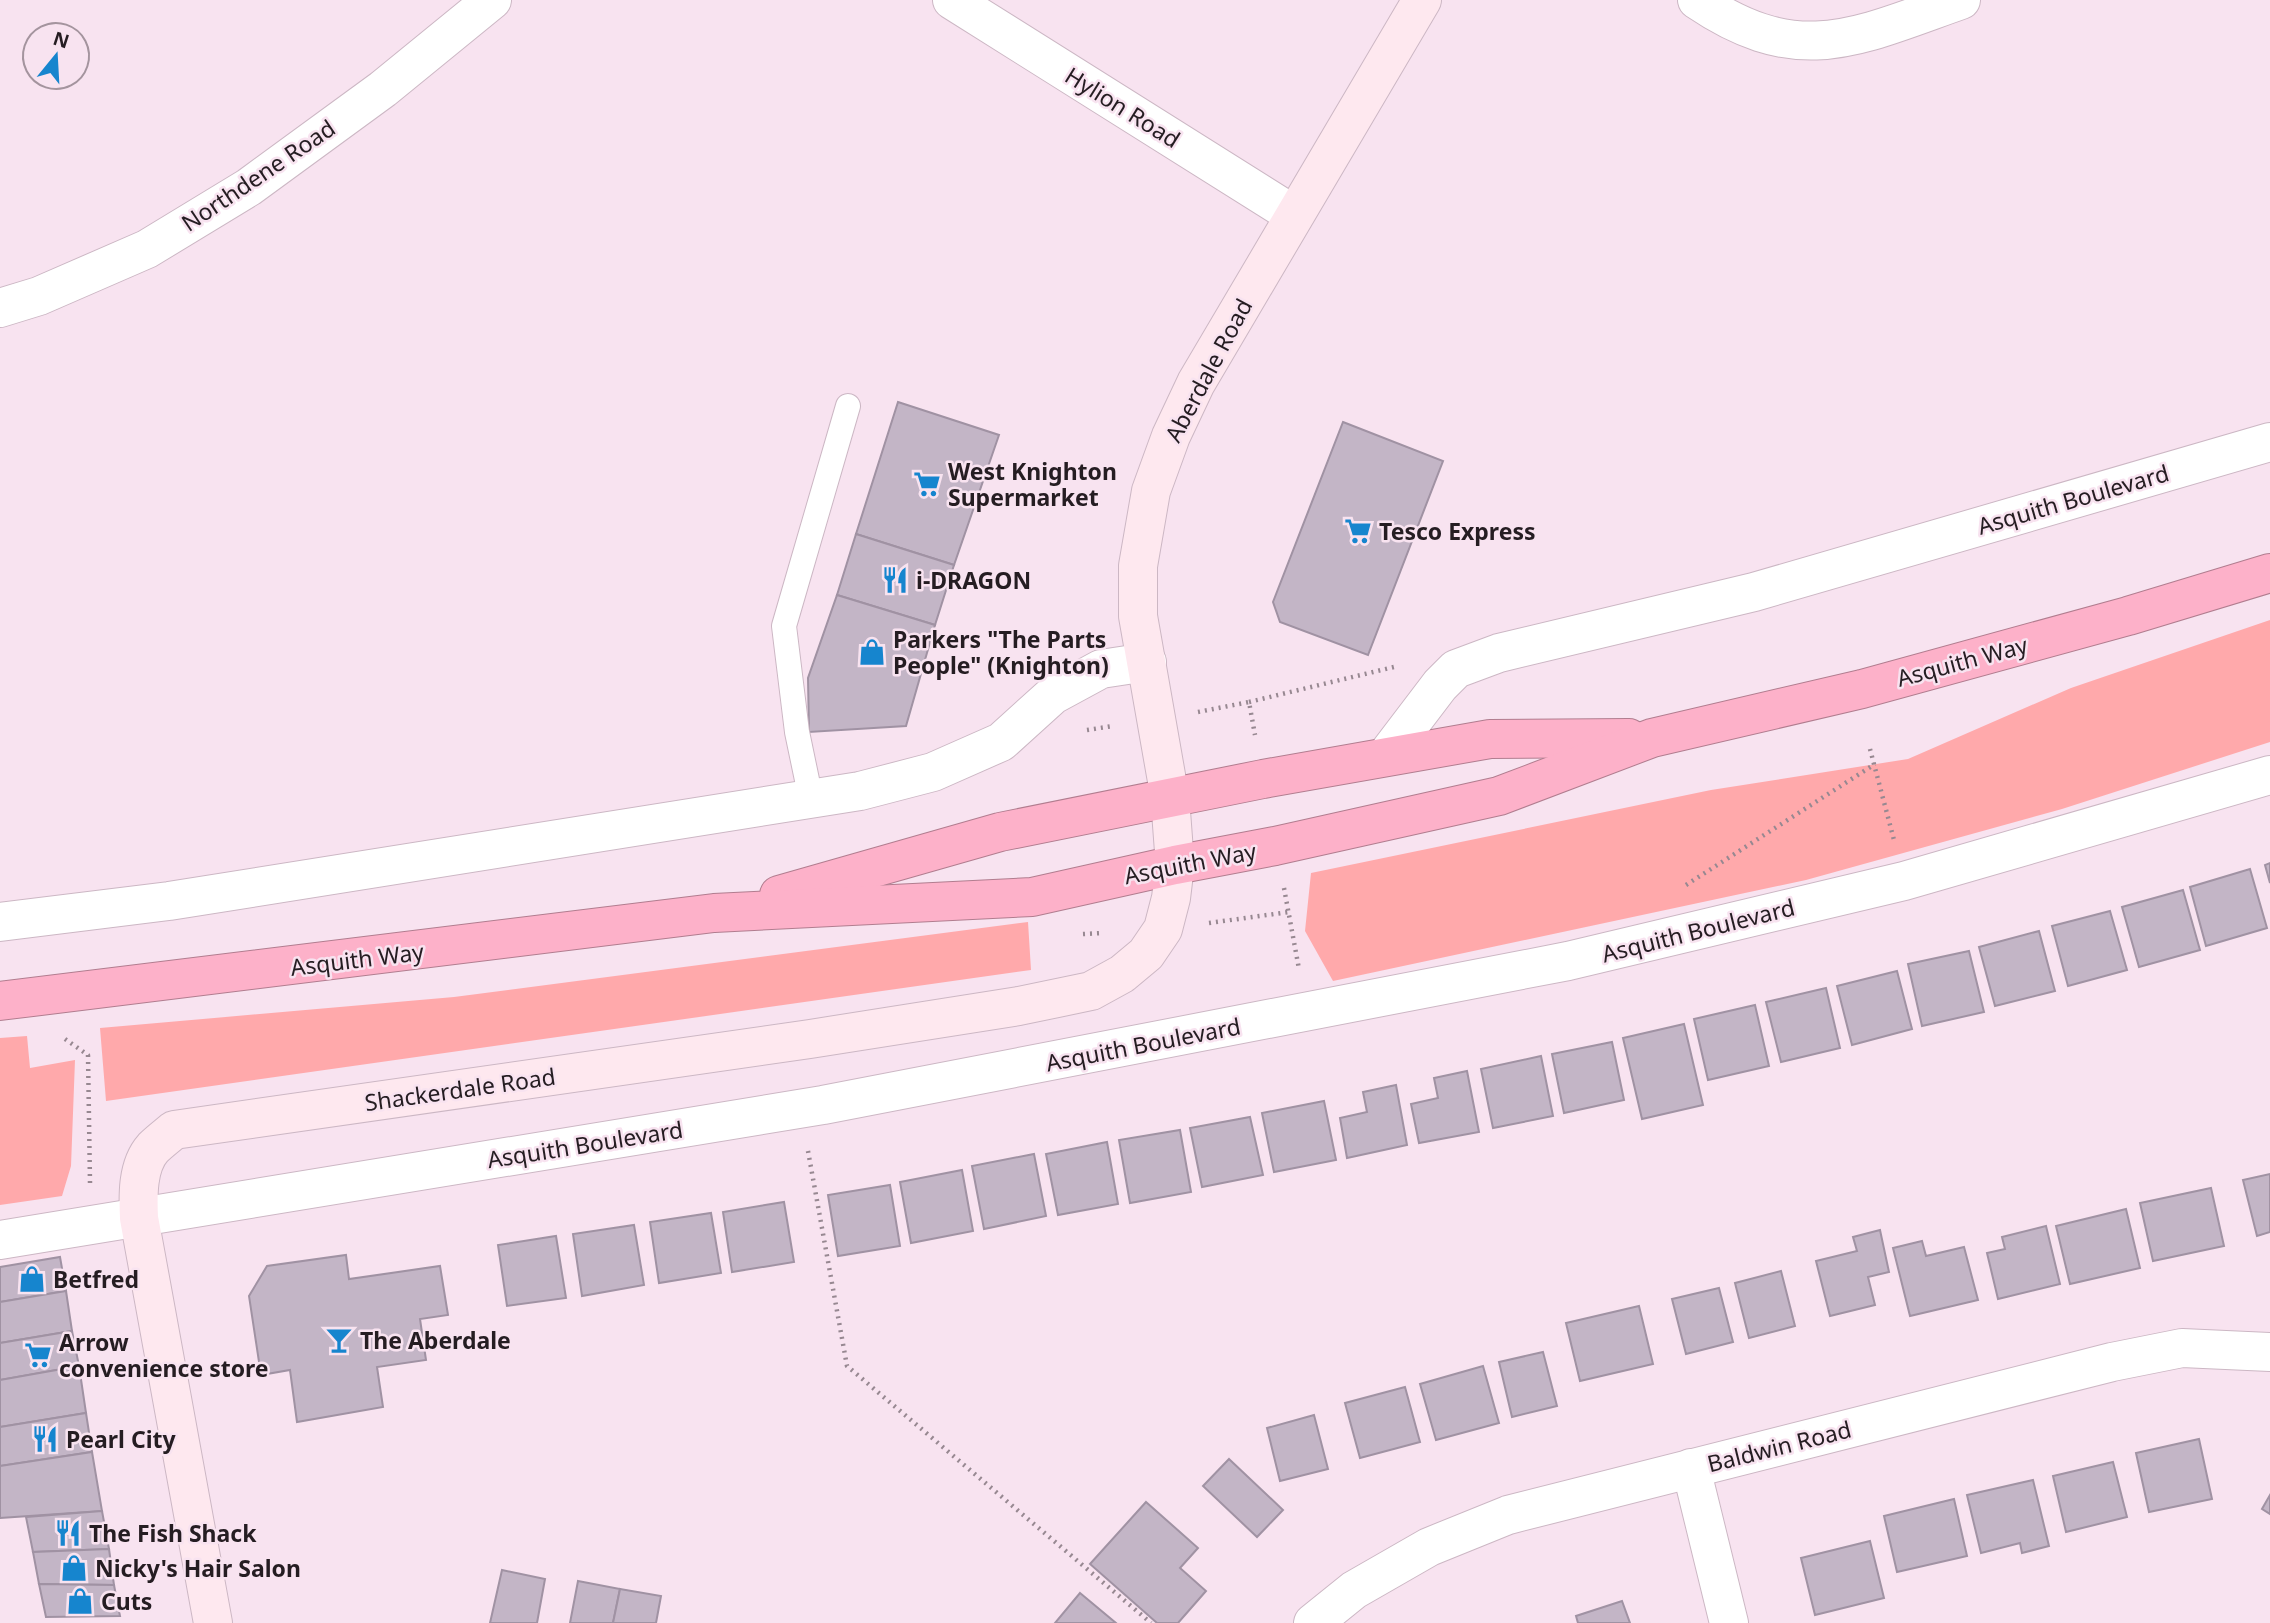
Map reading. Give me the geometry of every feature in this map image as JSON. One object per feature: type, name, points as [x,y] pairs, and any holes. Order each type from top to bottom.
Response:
[{"type":"highway","name":"Asquith Way","points":[[0,1001],[714,913],[1032,897],[1499,796],[1652,738],[1862,689],[2128,616],[2270,573]]},
{"type":"highway","name":"Asquith Way","points":[[714,913],[1000,832],[1386,756],[1489,738],[1652,738]]},
{"type":"street","name":"Northdene Road","points":[[0,308],[39,296],[147,249],[249,187],[383,89],[492,0]]},
{"type":"street","name":"Hylion Road","points":[[952,0],[1294,215]]},
{"type":"street","name":"Aberdale Road","points":[[1175,865],[1170,798],[1139,616],[1138,566],[1151,491],[1171,436],[1196,383],[1422,0]]},
{"type":"street","points":[[1698,0],[1717,13],[1768,37],[1812,43],[1859,36],[1961,0]]},
{"type":"street","name":"Asquith Boulevard","points":[[1386,756],[1440,685],[1457,669],[1499,653],[1754,592],[2270,442]]},
{"type":"street","points":[[0,922],[169,901],[860,791],[933,772],[1001,742],[1053,695],[1101,669],[1147,662]]},
{"type":"street","name":"Asquith Boulevard","points":[[0,1240],[800,1109],[1568,961],[1904,881],[2270,775]]},
{"type":"street","name":"Shackerdale Road","points":[[213,1623],[139,1218],[141,1172],[151,1150],[174,1130],[823,1037],[1019,1006],[1091,991],[1122,974],[1146,954],[1163,929],[1171,898],[1175,865]]},
{"type":"street","name":"Baldwin Road","points":[[1313,1623],[1354,1590],[1429,1547],[1508,1514],[2147,1355],[2182,1348],[2270,1352]]},
{"type":"street","points":[[1691,1468],[1729,1623]]},
{"type":"lane","points":[[811,799],[797,732],[784,626],[848,406]]},
{"type":"path","points":[[1249,702],[1437,657],[1457,669]]},
{"type":"path","points":[[1870,749],[1904,881]]},
{"type":"path","points":[[1682,888],[1875,764]]},
{"type":"path","points":[[55,995],[61,1036],[88,1055],[90,1192],[99,1225]]},
{"type":"path","points":[[800,1109],[847,1366],[1152,1623]]},
{"type":"shaded area","points":[[2270,620],[2270,742],[2062,809],[1806,880],[1333,981],[1305,931],[1311,873],[1711,790],[1908,759],[2071,688]]},
{"type":"shaded area","points":[[1028,922],[1031,970],[106,1101],[100,1028],[454,997]]},
{"type":"shaded area","points":[[27,1036],[30,1068],[75,1060],[71,1166],[62,1196],[0,1205],[0,1038]]},
{"type":"building","name":"West Knighton Supermarket","points":[[898,402],[999,435],[954,565],[856,534]]},
{"type":"building","name":"Tesco Express","points":[[1343,422],[1443,461],[1368,655],[1280,622],[1273,602]]},
{"type":"building","name":"i-DRAGON","points":[[856,534],[954,565],[935,625],[837,595]]},
{"type":"building","name":"Parkers \"The Parts People\" (Knighton)","points":[[837,595],[935,625],[906,726],[809,732],[808,678]]},
{"type":"building","points":[[2270,863],[2270,883],[2265,865]]},
{"type":"building","points":[[2250,869],[2267,928],[2206,946],[2190,887]]},
{"type":"building","points":[[2183,890],[2200,950],[2139,967],[2122,907]]},
{"type":"building","points":[[2110,911],[2127,970],[2068,986],[2052,926]]},
{"type":"building","points":[[2039,931],[2055,991],[1995,1006],[1979,947]]},
{"type":"building","points":[[1969,951],[1984,1012],[1922,1026],[1908,964]]},
{"type":"building","points":[[1897,971],[1912,1029],[1852,1045],[1837,986]]},
{"type":"building","points":[[1826,988],[1840,1048],[1781,1062],[1766,1002]]},
{"type":"building","points":[[1755,1005],[1769,1066],[1708,1080],[1694,1019]]},
{"type":"building","points":[[1684,1024],[1703,1105],[1642,1119],[1623,1038]]},
{"type":"building","points":[[1612,1042],[1624,1100],[1564,1113],[1552,1054]]},
{"type":"building","points":[[1541,1056],[1553,1116],[1493,1128],[1481,1069]]},
{"type":"building","points":[[1467,1071],[1479,1132],[1419,1143],[1411,1104],[1438,1098],[1434,1078]]},
{"type":"building","points":[[1396,1085],[1407,1145],[1347,1158],[1340,1118],[1367,1112],[1363,1092]]},
{"type":"building","points":[[1324,1101],[1336,1160],[1274,1172],[1262,1113]]},
{"type":"building","points":[[1250,1117],[1263,1175],[1202,1187],[1190,1128]]},
{"type":"building","points":[[1180,1130],[1191,1192],[1130,1203],[1119,1140]]},
{"type":"building","points":[[1107,1142],[1118,1204],[1058,1215],[1046,1154]]},
{"type":"building","points":[[1034,1154],[1046,1216],[984,1229],[972,1166]]},
{"type":"building","points":[[962,1170],[973,1231],[911,1243],[900,1182]]},
{"type":"building","points":[[2270,1174],[2270,1232],[2257,1236],[2243,1180]]},
{"type":"building","points":[[890,1185],[900,1246],[838,1256],[828,1195]]},
{"type":"building","points":[[2211,1188],[2224,1246],[2153,1261],[2140,1203]]},
{"type":"building","points":[[784,1202],[794,1262],[732,1272],[723,1212]]},
{"type":"building","points":[[2126,1209],[2140,1268],[2070,1284],[2056,1226]]},
{"type":"building","points":[[711,1213],[721,1273],[659,1283],[650,1222]]},
{"type":"building","points":[[634,1225],[644,1285],[582,1296],[573,1234]]},
{"type":"building","points":[[2046,1226],[2060,1284],[1998,1299],[1987,1253],[2005,1249],[2002,1237]]},
{"type":"building","points":[[1880,1230],[1889,1272],[1868,1277],[1875,1305],[1830,1316],[1816,1261],[1857,1251],[1853,1237]]},
{"type":"building","points":[[556,1236],[566,1298],[507,1306],[498,1245]]},
{"type":"building","points":[[1922,1241],[1926,1256],[1964,1247],[1978,1300],[1910,1316],[1893,1248]]},
{"type":"building","name":"The Aberdale","points":[[346,1255],[349,1279],[440,1266],[448,1315],[420,1319],[426,1360],[377,1367],[383,1407],[297,1422],[290,1370],[261,1375],[249,1296],[267,1266]]},
{"type":"building","name":"Betfred","points":[[60,1257],[66,1291],[0,1302],[0,1267]]},
{"type":"building","points":[[1781,1271],[1795,1326],[1749,1338],[1735,1283]]},
{"type":"building","points":[[1719,1288],[1733,1342],[1686,1354],[1672,1299]]},
{"type":"building","points":[[66,1291],[72,1331],[0,1343],[0,1302]]},
{"type":"building","points":[[1639,1306],[1653,1364],[1580,1381],[1566,1323]]},
{"type":"building","name":"Arrow convenience store","points":[[72,1331],[79,1366],[0,1380],[0,1343]]},
{"type":"building","points":[[1543,1352],[1557,1406],[1512,1417],[1499,1362]]},
{"type":"building","points":[[79,1366],[86,1413],[0,1427],[0,1380]]},
{"type":"building","points":[[1483,1366],[1499,1423],[1436,1440],[1420,1384]]},
{"type":"building","points":[[1405,1387],[1420,1442],[1360,1458],[1345,1403]]},
{"type":"building","name":"Pearl City","points":[[86,1413],[92,1452],[0,1466],[0,1427]]},
{"type":"building","points":[[1314,1415],[1328,1469],[1280,1481],[1267,1428]]},
{"type":"building","points":[[2199,1439],[2212,1499],[2149,1512],[2136,1453]]},
{"type":"building","points":[[92,1452],[102,1511],[0,1518],[0,1466]]},
{"type":"building","points":[[1229,1459],[1283,1510],[1257,1537],[1203,1486]]},
{"type":"building","points":[[2113,1462],[2127,1517],[2066,1532],[2053,1476]]},
{"type":"building","points":[[2033,1480],[2049,1546],[2022,1553],[2020,1543],[1981,1553],[1967,1495]]},
{"type":"building","points":[[2270,1495],[2270,1514],[2262,1509]]},
{"type":"building","points":[[1954,1499],[1967,1556],[1897,1572],[1884,1516]]},
{"type":"building","points":[[1146,1502],[1198,1548],[1180,1568],[1206,1591],[1178,1623],[1157,1623],[1090,1564]]},
{"type":"building","name":"The Fish Shack","points":[[102,1511],[109,1549],[33,1552],[26,1517]]},
{"type":"building","points":[[1870,1541],[1884,1598],[1815,1615],[1801,1558]]},
{"type":"building","name":"Nicky's Hair Salon","points":[[109,1549],[114,1585],[39,1584],[33,1552]]},
{"type":"building","points":[[502,1570],[545,1579],[537,1623],[490,1623]]},
{"type":"building","points":[[578,1581],[620,1589],[613,1623],[570,1623]]},
{"type":"building","name":"Cuts","points":[[39,1584],[114,1585],[120,1616],[46,1617]]},
{"type":"building","points":[[620,1589],[661,1596],[656,1623],[613,1623]]},
{"type":"building","points":[[1080,1593],[1116,1623],[1055,1623]]},
{"type":"building","points":[[1622,1601],[1630,1623],[1578,1623],[1576,1616]]},
{"type":"place","name":"West Knighton Supermarket","points":[[927,484]]},
{"type":"place","name":"Tesco Express","points":[[1358,531]]},
{"type":"place","name":"i-DRAGON","points":[[895,580]]},
{"type":"place","name":"Parkers \"The Parts People\" (Knighton)","points":[[872,652]]},
{"type":"place","name":"Betfred","points":[[32,1279]]},
{"type":"place","name":"The Aberdale","points":[[339,1340]]},
{"type":"place","name":"Arrow convenience store","points":[[38,1355]]},
{"type":"place","name":"Pearl City","points":[[45,1439]]},
{"type":"place","name":"The Fish Shack","points":[[68,1533]]},
{"type":"place","name":"Nicky's Hair Salon","points":[[74,1568]]},
{"type":"place","name":"Cuts","points":[[80,1601]]}]
